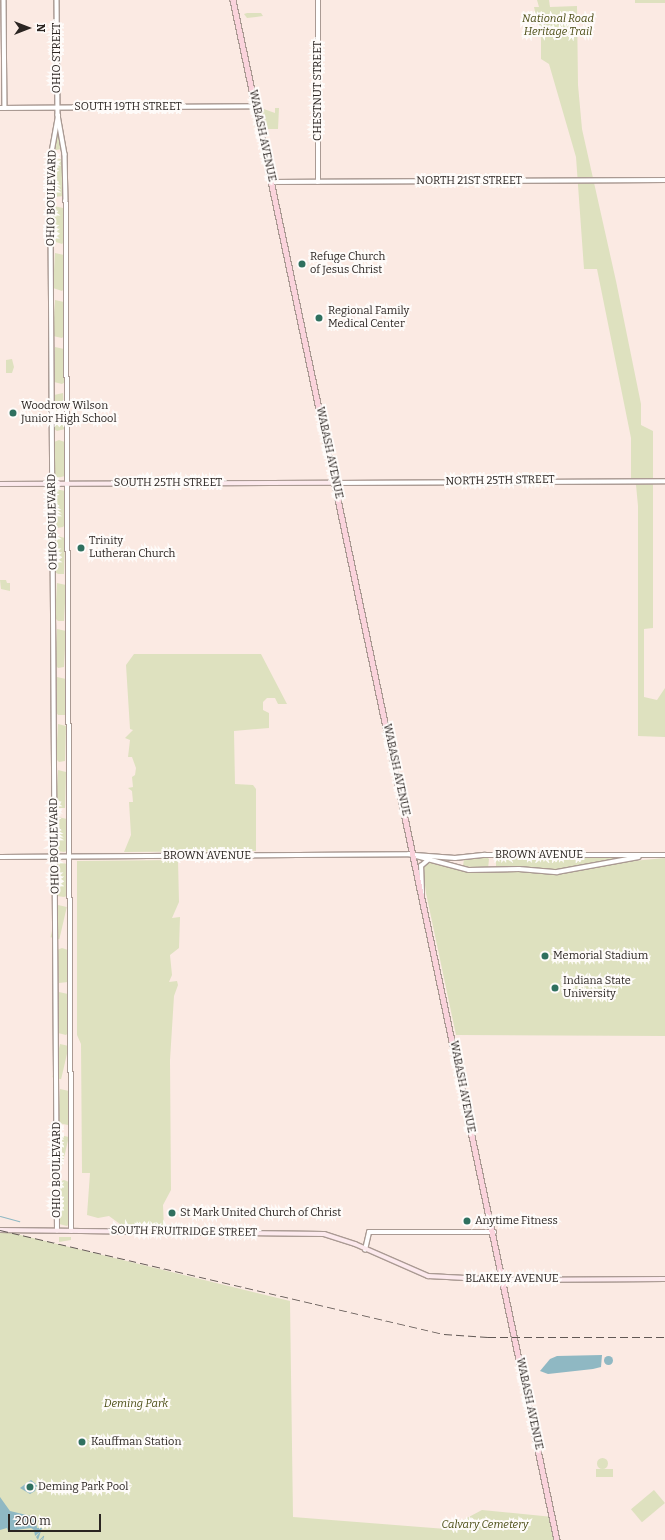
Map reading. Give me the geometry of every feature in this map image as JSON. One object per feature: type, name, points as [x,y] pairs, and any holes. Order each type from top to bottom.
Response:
[{"type":"main road","name":"WABASH AVENUE","points":[[233,0],[558,1540]]},
{"type":"main road","name":"SOUTH 25TH STREET","points":[[0,484],[335,482]]},
{"type":"main road","name":"SOUTH FRUITRIDGE STREET","points":[[0,1230],[324,1234],[366,1250]]},
{"type":"main road","name":"BLAKELY AVENUE","points":[[366,1250],[428,1276],[504,1280],[665,1279]]},
{"type":"street","points":[[4,0],[5,108]]},
{"type":"street","name":"OHIO STREET","points":[[57,0],[58,115]]},
{"type":"street","name":"CHESTNUT STREET","points":[[318,0],[318,182]]},
{"type":"street","name":"SOUTH 19TH STREET","points":[[0,108],[256,106]]},
{"type":"street","name":"OHIO BOULEVARD","points":[[58,115],[65,161],[72,1231]]},
{"type":"street","name":"OHIO BOULEVARD","points":[[57,1231],[50,160],[58,115]]},
{"type":"street","name":"NORTH 21ST STREET","points":[[272,182],[665,180]]},
{"type":"street","name":"NORTH 25TH STREET","points":[[335,482],[665,481]]},
{"type":"street","name":"BROWN AVENUE","points":[[414,855],[469,870],[520,869],[557,872],[639,857]]},
{"type":"street","name":"BROWN AVENUE","points":[[0,857],[414,855],[639,857],[665,855]]},
{"type":"street","points":[[422,895],[421,866],[430,859]]},
{"type":"street","points":[[366,1250],[369,1232],[494,1232]]},
{"type":"green space","name":"National Road Heritage Trail","points":[[537,0],[549,0],[550,7],[577,6],[578,85],[582,129],[616,281],[641,404],[641,425],[653,431],[653,628],[644,629],[644,697],[657,700],[665,688],[665,737],[638,736],[638,506],[636,485],[631,481],[631,438],[597,269],[584,269],[576,157],[549,64],[541,59],[541,38],[534,7],[539,7]]},
{"type":"green space","points":[[635,0],[665,0],[665,3],[635,3]]},
{"type":"green space","points":[[261,13],[263,16],[247,18],[244,14]]},
{"type":"green space","points":[[261,108],[275,113],[275,108],[279,108],[278,129],[266,129]]},
{"type":"green space","points":[[58,133],[61,149],[56,150],[54,147]]},
{"type":"green space","points":[[61,159],[63,164],[64,196],[55,197],[52,194],[52,160]]},
{"type":"green space","points":[[54,206],[63,208],[64,242],[62,244],[53,241]]},
{"type":"green space","points":[[55,253],[64,255],[64,289],[62,291],[53,288]]},
{"type":"green space","points":[[55,300],[64,302],[64,336],[62,338],[53,336]]},
{"type":"green space","points":[[55,347],[64,349],[65,382],[62,384],[54,382]]},
{"type":"green space","points":[[12,359],[14,367],[12,373],[6,373],[6,360]]},
{"type":"green space","points":[[63,393],[65,429],[57,431],[54,429],[54,395]]},
{"type":"green space","points":[[59,440],[65,442],[65,476],[57,478],[54,476],[54,442]]},
{"type":"green space","points":[[56,489],[65,491],[65,525],[57,528],[54,525]]},
{"type":"green space","points":[[57,536],[65,538],[64,574],[58,574],[55,572]]},
{"type":"green space","points":[[0,580],[6,580],[7,583],[10,583],[10,591],[1,589]]},
{"type":"green space","points":[[57,583],[66,585],[64,621],[58,621],[55,618]]},
{"type":"green space","points":[[57,629],[66,631],[64,667],[58,668],[55,665]]},
{"type":"green space","points":[[134,654],[261,654],[287,704],[278,704],[275,698],[267,698],[263,702],[263,710],[269,713],[269,728],[234,731],[235,784],[253,785],[256,789],[256,851],[124,852],[131,835],[129,802],[133,802],[132,791],[128,788],[133,787],[132,777],[135,775],[136,768],[132,757],[128,757],[130,740],[125,738],[133,730],[130,729],[126,665]]},
{"type":"green space","points":[[57,677],[66,679],[65,715],[58,715],[56,712]]},
{"type":"green space","points":[[58,724],[66,726],[65,761],[59,762],[56,759]]},
{"type":"green space","points":[[58,770],[66,772],[65,808],[59,808],[56,805]]},
{"type":"green space","points":[[58,817],[67,819],[67,851],[64,852],[57,851]]},
{"type":"green space","points":[[496,856],[637,856],[554,871],[496,868]]},
{"type":"green space","points":[[487,857],[489,859],[488,869],[463,866],[464,859]]},
{"type":"green space","name":"Indiana State University","points":[[665,858],[665,1036],[456,1035],[426,893],[423,870],[426,862],[431,861],[479,872],[518,870],[558,874],[622,862]]},
{"type":"green space","points":[[178,860],[179,902],[172,918],[180,917],[179,948],[170,955],[172,975],[169,982],[177,981],[178,985],[174,996],[170,1060],[171,1190],[163,1205],[164,1228],[133,1228],[120,1224],[109,1216],[98,1218],[87,1215],[90,1173],[82,1173],[81,1044],[77,1035],[77,861]]},
{"type":"green space","points":[[58,862],[67,864],[67,896],[64,897],[57,896]]},
{"type":"green space","points":[[58,905],[67,907],[59,939],[51,937]]},
{"type":"green space","points":[[62,948],[68,950],[68,982],[59,983],[57,950]]},
{"type":"green space","points":[[59,992],[68,994],[68,1033],[66,1035],[58,1033]]},
{"type":"green space","points":[[60,1044],[69,1046],[61,1079],[52,1077]]},
{"type":"green space","points":[[60,1089],[69,1091],[68,1125],[58,1123]]},
{"type":"green space","points":[[60,1135],[69,1137],[61,1170],[52,1168]]},
{"type":"green space","points":[[64,1180],[69,1182],[70,1223],[67,1226],[59,1224],[59,1182]]},
{"type":"green space","name":"Deming Park","points":[[0,1230],[290,1301],[293,1517],[446,1529],[482,1510],[553,1517],[556,1540],[0,1540]]},
{"type":"green space","points":[[59,1237],[71,1237],[71,1240],[59,1242]]},
{"type":"green space","points":[[602,1457],[606,1459],[608,1463],[606,1467],[602,1469],[598,1467],[596,1463],[598,1459]]},
{"type":"green space","points":[[596,1469],[613,1469],[613,1477],[596,1477]]},
{"type":"green space","points":[[654,1490],[665,1503],[642,1522],[631,1509]]},
{"type":"water","points":[[602,1355],[601,1367],[548,1374],[540,1371],[550,1359],[557,1356]]},
{"type":"water","points":[[608,1355],[613,1360],[608,1365],[603,1360]]},
{"type":"water","points":[[31,1480],[37,1485],[35,1491],[30,1494],[20,1488]]},
{"type":"water","points":[[0,1497],[10,1511],[35,1517],[37,1528],[42,1528],[38,1540],[36,1537],[40,1532],[35,1536],[34,1530],[31,1528],[8,1531],[7,1528],[0,1530]]},
{"type":"waterway","points":[[0,1216],[19,1221]]},
{"type":"waterway","points":[[39,1540],[43,1536],[42,1540]]},
{"type":"railway","points":[[0,1230],[444,1334],[488,1337],[665,1337]]},
{"type":"place","name":"Refuge Church of Jesus Christ","points":[[302,264]]},
{"type":"place","name":"Regional Family Medical Center","points":[[319,318]]},
{"type":"place","name":"Woodrow Wilson Junior High School","points":[[13,413]]},
{"type":"place","name":"Trinity Lutheran Church","points":[[81,548]]},
{"type":"place","name":"Memorial Stadium","points":[[545,956]]},
{"type":"place","name":"Indiana State University","points":[[555,988]]},
{"type":"place","name":"St Mark United Church of Christ","points":[[172,1213]]},
{"type":"place","name":"Anytime Fitness","points":[[467,1221]]},
{"type":"place","name":"Kauffman Station","points":[[82,1442]]},
{"type":"place","name":"Deming Park Pool","points":[[30,1487]]},
{"type":"park label","name":"Calvary Cemetery","points":[[485,1525]]}]
